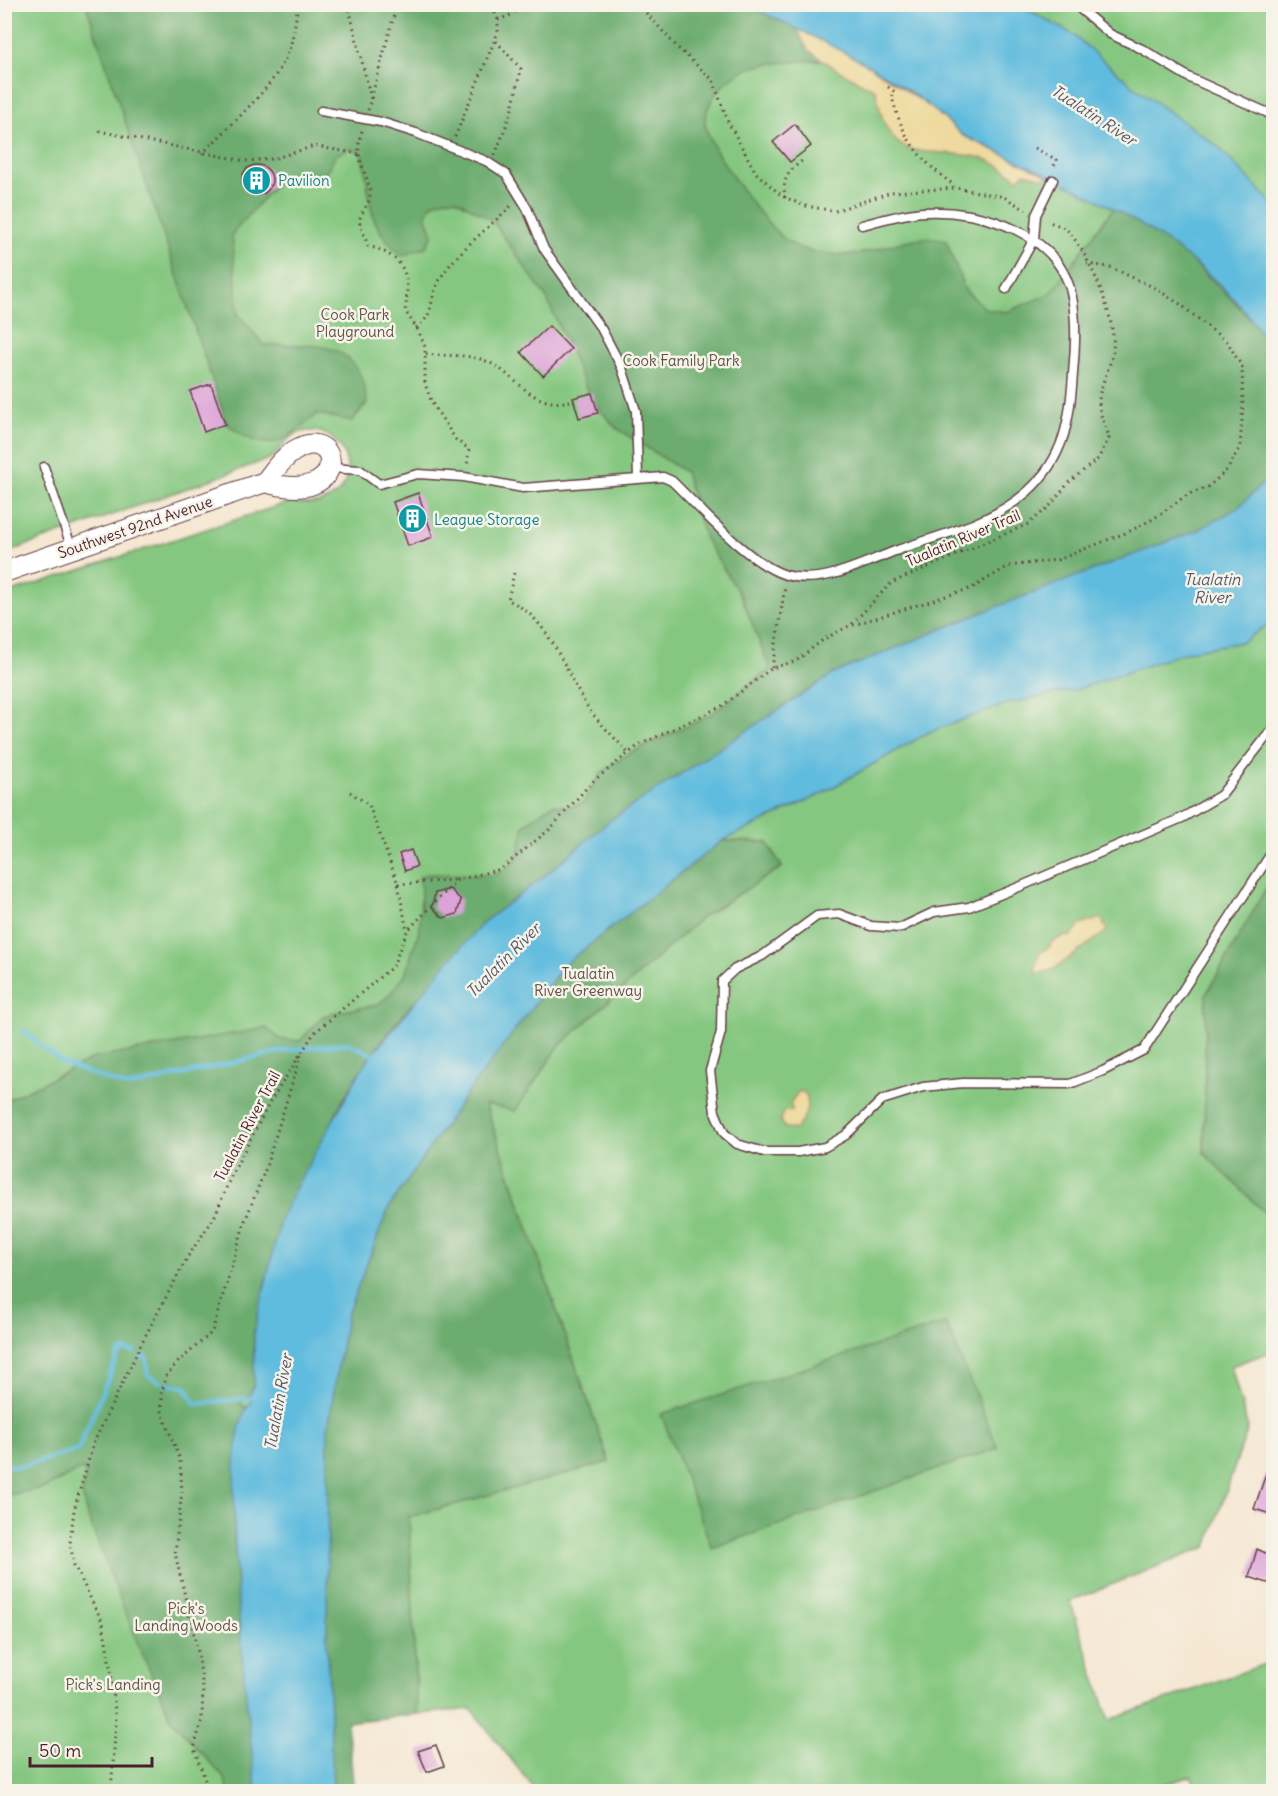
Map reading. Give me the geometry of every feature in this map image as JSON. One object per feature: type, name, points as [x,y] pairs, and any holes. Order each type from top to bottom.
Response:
[{"type":"street","points":[[317,445],[331,457],[331,468],[320,480],[302,488],[285,488],[266,482],[287,456],[302,447],[317,445]]},
{"type":"street","name":"Southwest 92nd Avenue","points":[[4,572],[266,482]]},
{"type":"lane","points":[[1078,4],[1079,8],[1110,34],[1142,49],[1190,78],[1268,113],[1274,119]]},
{"type":"lane","points":[[321,111],[416,133],[491,165],[506,174],[544,249],[602,330],[622,368],[636,411],[638,478]]},
{"type":"lane","points":[[1006,289],[1035,239],[1036,214],[1053,180]]},
{"type":"lane","points":[[331,468],[360,470],[379,484],[418,474],[465,477],[524,488],[663,477],[672,481],[766,568],[787,576],[811,579],[852,567],[988,518],[1028,491],[1049,466],[1064,442],[1072,397],[1075,327],[1072,296],[1066,278],[1048,249],[1035,239],[999,223],[945,212],[907,214],[862,225]]},
{"type":"lane","points":[[44,467],[73,549]]},
{"type":"lane","points":[[1274,727],[1221,795],[1182,818],[969,907],[934,912],[900,928],[871,926],[839,914],[817,916],[762,956],[735,969],[722,981],[721,1032],[710,1071],[715,1112],[724,1133],[737,1144],[764,1152],[798,1152],[825,1147],[846,1135],[882,1100],[923,1087],[963,1083],[1070,1084],[1103,1071],[1144,1050],[1274,849]]},
{"type":"path","points":[[202,154],[250,105],[283,64],[293,35],[298,4]]},
{"type":"path","points":[[348,4],[371,100]]},
{"type":"path","points":[[397,4],[359,140],[359,154],[370,192],[368,203],[359,221],[368,246],[390,253],[404,272],[408,290],[405,310],[416,328],[426,354],[425,384],[432,403],[456,440],[469,449],[465,477]]},
{"type":"path","points":[[450,149],[495,40],[498,20],[491,4]]},
{"type":"path","points":[[498,20],[513,14],[521,4]]},
{"type":"path","name":"Tualatin River Trail","points":[[111,1791],[116,1720],[103,1623],[74,1565],[70,1543],[80,1487],[94,1442],[142,1342],[188,1256],[214,1218],[232,1174],[270,1102],[303,1049],[332,1016],[393,966],[407,931],[457,880],[501,869],[550,829],[592,782],[628,753],[639,745],[722,706],[772,668],[796,661],[824,639],[851,625],[891,583],[1028,524],[1049,507],[1070,481],[1098,459],[1109,438],[1099,407],[1099,399],[1113,353],[1114,342],[1109,317],[1087,264],[1066,229],[1004,197],[957,188],[891,192],[835,211],[811,207],[785,198],[756,173],[728,122],[713,80],[678,48],[638,4]]},
{"type":"path","points":[[491,165],[511,113],[521,69],[495,40]]},
{"type":"path","points":[[888,87],[895,92],[892,97],[896,112],[915,152],[928,166],[957,188]]},
{"type":"path","points":[[99,131],[202,154],[261,161],[314,146],[359,154]]},
{"type":"path","points":[[1035,148],[1057,160],[1052,170]]},
{"type":"path","points":[[785,198],[784,179],[787,173],[802,160]]},
{"type":"path","points":[[416,328],[429,317],[434,291],[447,269],[520,198]]},
{"type":"path","points":[[851,625],[972,588],[1009,566],[1057,560],[1128,532],[1153,519],[1186,495],[1208,487],[1227,470],[1240,447],[1244,406],[1242,367],[1228,343],[1180,304],[1153,287],[1110,267],[1087,264]]},
{"type":"path","points":[[426,354],[476,357],[495,366],[541,401],[559,404],[570,401]]},
{"type":"path","points":[[514,573],[508,600],[523,607],[540,623],[586,705],[628,753]]},
{"type":"path","points":[[772,668],[787,576]]},
{"type":"path","points":[[350,792],[369,805],[398,884],[407,931]]},
{"type":"path","points":[[398,884],[425,880],[457,880]]},
{"type":"path","points":[[207,1791],[194,1748],[202,1720],[202,1688],[198,1652],[175,1553],[182,1491],[180,1460],[162,1412],[162,1393],[166,1376],[212,1332],[245,1221],[266,1170],[303,1049]]},
{"type":"green space","name":"Cook Family Park","points":[[5,5],[747,5],[1114,207],[1176,246],[1257,326],[1273,361],[1273,467],[1268,480],[991,609],[835,673],[612,819],[542,878],[394,1025],[364,1065],[337,1110],[254,1331],[254,1384],[234,1541],[256,1791],[5,1791],[5,594],[287,503],[320,503],[338,493],[345,481],[347,468],[344,454],[337,443],[326,434],[312,431],[296,434],[269,459],[5,553]]},
{"type":"green space","name":"Pick's Landing Woods","points":[[86,5],[747,5],[858,58],[777,63],[748,69],[726,83],[708,107],[705,121],[715,147],[750,200],[785,240],[813,251],[845,255],[868,252],[924,238],[946,240],[965,290],[986,309],[1007,312],[1051,293],[1114,207],[1176,246],[1231,298],[1257,326],[1266,345],[1263,356],[1268,364],[1274,364],[1273,466],[1269,477],[1238,508],[1196,531],[991,609],[835,673],[612,819],[542,878],[485,921],[394,1025],[364,1065],[337,1110],[254,1331],[254,1384],[250,1395],[242,1400],[241,1405],[246,1407],[238,1437],[234,1541],[256,1791],[228,1791],[225,1779],[171,1719],[135,1637],[86,1512],[82,1493],[86,1474],[82,1469],[47,1487],[5,1496],[5,1101],[94,1058],[266,1028],[280,1039],[300,1041],[322,1017],[376,1005],[387,997],[405,975],[420,928],[419,877],[428,874],[494,875],[504,870],[518,855],[524,825],[553,804],[567,807],[583,803],[602,772],[628,754],[710,715],[770,669],[742,598],[705,539],[685,472],[616,428],[592,401],[546,297],[492,220],[456,199],[433,203],[426,214],[433,235],[426,247],[402,256],[389,243],[374,219],[361,153],[350,148],[336,155],[327,171],[312,176],[280,179],[232,234],[238,314],[264,345],[317,346],[332,349],[345,356],[355,366],[363,382],[367,403],[352,421],[317,414],[293,433],[273,443],[253,440],[227,424]]},
{"type":"green space","points":[[1020,5],[1273,5],[1273,204],[1216,145],[1137,89],[1072,34]]},
{"type":"green space","points":[[1273,621],[1273,876],[1206,995],[1204,1153],[1273,1221],[1273,1351],[1231,1366],[1248,1428],[1207,1547],[1070,1601],[1109,1720],[1273,1661],[1273,1791],[1199,1791],[1191,1776],[1141,1792],[536,1791],[471,1709],[417,1714],[409,1517],[609,1462],[485,1103],[515,1111],[559,1046],[702,917],[782,867],[767,842],[722,841],[821,794],[929,732],[1009,703],[1078,689],[1189,651],[1242,642]]},
{"type":"green space","name":"Tualatin River Greenway","points":[[722,841],[767,842],[782,867],[702,917],[559,1046],[515,1111],[485,1104],[609,1462],[409,1517],[417,1714],[347,1722],[354,1791],[333,1792],[327,1639],[328,1427],[346,1317],[389,1207],[465,1096],[565,964]]},
{"type":"green space","points":[[1273,876],[1273,1221],[1204,1153],[1206,995]]},
{"type":"green space","points":[[946,1323],[998,1448],[712,1548],[661,1414]]},
{"type":"sand","points":[[797,28],[858,58],[943,116],[962,135],[1047,175],[1045,178],[1024,173],[1019,179],[987,159],[961,154],[926,152],[911,149],[899,143],[889,133],[876,90],[839,71],[808,50]]},
{"type":"sand","points":[[1101,918],[1107,931],[1052,970],[1038,974],[1035,970],[1038,955],[1050,946],[1050,943],[1064,936],[1070,937],[1080,925]]},
{"type":"sand","points":[[799,1091],[805,1093],[808,1102],[801,1123],[794,1130],[784,1127],[780,1119],[784,1111],[793,1111],[790,1103]]},
{"type":"water","name":"Tualatin River","points":[[747,5],[1020,5],[1072,34],[1137,89],[1216,145],[1273,204],[1273,361],[1255,324],[1226,291],[1193,261],[1158,236],[1082,192],[962,135],[914,94],[888,77],[833,46]]},
{"type":"water","name":"Tualatin River","points":[[1273,466],[1273,621],[1242,642],[1189,651],[1078,689],[1009,703],[929,732],[821,794],[722,841],[565,964],[465,1096],[389,1207],[346,1317],[328,1427],[327,1639],[333,1791],[256,1791],[242,1651],[234,1524],[235,1468],[240,1426],[251,1403],[251,1399],[245,1399],[250,1395],[254,1384],[254,1331],[281,1218],[364,1065],[449,960],[485,921],[542,878],[612,819],[835,673],[991,609],[1196,531],[1238,508],[1269,477]]},
{"type":"building","points":[[795,124],[811,146],[790,162],[773,142]]},
{"type":"building","name":"Pavilion","points":[[257,165],[268,169],[272,180],[268,191],[257,195],[246,191],[242,180],[246,169]]},
{"type":"building","points":[[549,326],[571,349],[543,376],[521,352]]},
{"type":"building","points":[[211,384],[225,424],[204,432],[190,391]]},
{"type":"building","points":[[592,393],[598,413],[579,418],[573,398]]},
{"type":"building","name":"League Storage","points":[[418,493],[433,537],[408,546],[393,502]]},
{"type":"building","points":[[411,850],[417,866],[405,871],[399,854]]},
{"type":"building","points":[[450,889],[461,900],[457,914],[443,918],[432,907],[435,893]]},
{"type":"building","points":[[1271,1459],[1274,1460],[1274,1515],[1254,1509]]},
{"type":"building","points":[[1257,1549],[1274,1557],[1274,1585],[1249,1577]]},
{"type":"building","points":[[436,1745],[444,1766],[427,1772],[418,1751]]},
{"type":"waterway","points":[[23,1031],[64,1064],[128,1087],[283,1051],[348,1043],[375,1056]]},
{"type":"waterway","points":[[4,1461],[11,1466],[19,1467],[78,1450],[118,1355],[124,1350],[134,1352]]},
{"type":"waterway","points":[[142,1356],[147,1359],[148,1375],[161,1382]]},
{"type":"waterway","points":[[167,1384],[186,1387],[195,1404],[250,1398]]},
{"type":"place","name":"Pavilion","points":[[257,180]]},
{"type":"place","name":"League Storage","points":[[413,519]]},
{"type":"park label","name":"Cook Park Playground","points":[[355,322]]},
{"type":"park label","name":"Pick's Landing","points":[[113,1684]]}]
